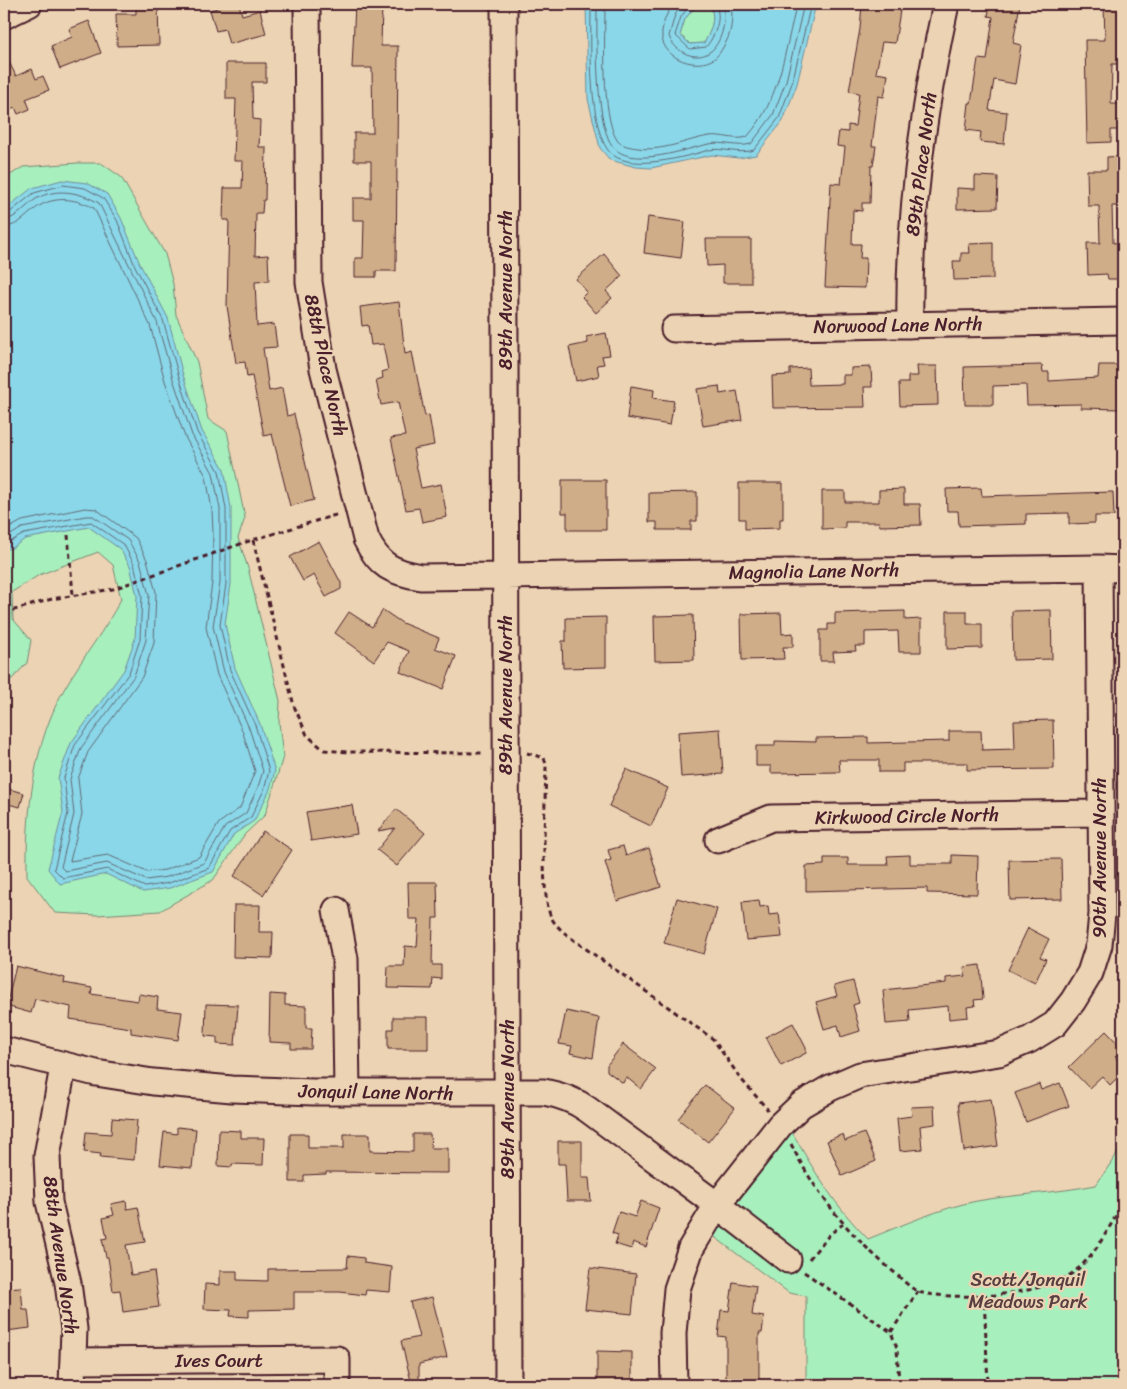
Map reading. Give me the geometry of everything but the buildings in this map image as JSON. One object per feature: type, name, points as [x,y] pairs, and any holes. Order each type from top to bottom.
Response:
[{"type":"street","points":[[4,16],[29,4]]},
{"type":"street","name":"88th Place North","points":[[307,4],[309,282],[324,369],[366,539],[374,555],[386,566],[402,574],[421,576],[505,575]]},
{"type":"street","name":"89th Avenue North","points":[[504,4],[508,1385]]},
{"type":"street","name":"89th Place North","points":[[910,325],[912,223],[919,148],[946,4]]},
{"type":"street","name":"Norwood Lane North","points":[[674,329],[1123,322]]},
{"type":"street","name":"Magnolia Lane North","points":[[505,575],[1099,568],[1123,570]]},
{"type":"street","name":"90th Avenue North","points":[[674,1385],[673,1333],[677,1289],[691,1248],[717,1205],[780,1125],[801,1105],[830,1088],[860,1075],[999,1053],[1029,1040],[1055,1024],[1073,1001],[1090,973],[1099,945],[1102,914],[1099,568]]},
{"type":"street","name":"Kirkwood Circle North","points":[[718,840],[770,818],[1100,813]]},
{"type":"street","points":[[336,910],[345,959],[347,1091]]},
{"type":"street","name":"Jonquil Lane North","points":[[4,1050],[63,1067],[134,1079],[232,1089],[544,1092],[571,1098],[717,1205],[794,1265]]},
{"type":"street","name":"88th Avenue North","points":[[63,1067],[47,1156],[49,1202],[68,1283],[74,1329],[72,1385]]},
{"type":"street","name":"Ives Court","points":[[74,1361],[337,1359],[337,1385]]},
{"type":"path","points":[[4,613],[73,595],[113,588],[252,540],[358,508]]},
{"type":"path","points":[[68,535],[73,595]]},
{"type":"path","points":[[252,540],[294,706],[307,735],[324,750],[348,752],[481,753]]},
{"type":"path","points":[[522,752],[539,755],[544,758],[546,764],[546,892],[551,916],[561,930],[713,1039],[741,1080],[780,1125],[827,1206],[886,1266],[918,1292],[939,1295],[1002,1295],[1038,1289],[1070,1274],[1083,1264],[1123,1204]]},
{"type":"path","points":[[843,1224],[794,1265],[891,1332],[896,1348],[899,1385]]},
{"type":"path","points":[[891,1332],[918,1292]]},
{"type":"path","points":[[984,1295],[988,1385]]},
{"type":"green space","points":[[697,4],[709,4],[713,19],[709,34],[704,43],[690,44],[680,35],[685,19]]},
{"type":"green space","points":[[101,163],[121,177],[165,254],[173,284],[176,315],[197,362],[208,419],[227,431],[245,518],[238,538],[248,568],[280,701],[279,722],[283,757],[265,815],[245,834],[213,880],[160,911],[97,915],[55,913],[27,876],[30,803],[39,754],[46,730],[66,686],[121,599],[113,565],[98,552],[39,575],[12,592],[13,619],[31,640],[27,663],[12,679],[4,680],[4,179],[23,167]]},
{"type":"green space","name":"Scott/Jonquil Meadows Park","points":[[792,1132],[826,1188],[845,1214],[868,1239],[922,1217],[963,1204],[1096,1185],[1123,1145],[1123,1385],[806,1385],[806,1296],[789,1293],[712,1235]]},
{"type":"water","points":[[586,4],[697,4],[685,19],[680,35],[690,44],[704,43],[709,34],[713,14],[709,4],[816,4],[797,84],[783,121],[756,155],[739,158],[712,155],[651,168],[636,167],[610,160],[600,148],[588,99]]},
{"type":"water","points":[[62,180],[87,183],[107,194],[121,218],[140,264],[168,318],[183,375],[202,431],[224,469],[231,508],[231,584],[225,624],[235,668],[260,724],[275,771],[269,792],[254,821],[234,834],[213,872],[170,888],[143,892],[106,874],[60,884],[48,869],[63,812],[58,778],[71,743],[124,670],[135,639],[137,596],[130,566],[120,549],[89,527],[25,539],[12,548],[4,550],[4,210],[32,188]]}]
